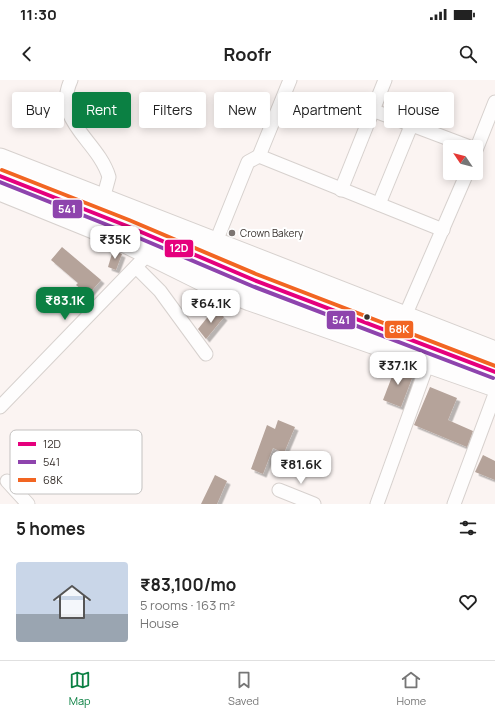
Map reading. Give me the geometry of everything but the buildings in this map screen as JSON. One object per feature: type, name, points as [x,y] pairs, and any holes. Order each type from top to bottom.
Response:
[{"type":"main road","points":[[0,160],[405,316],[434,347],[495,386]]},
{"type":"main road","points":[[0,176],[247,277],[434,347],[495,372]]},
{"type":"main road","points":[[0,190],[111,235],[142,260],[208,283],[250,300],[434,347],[495,352]]},
{"type":"street","points":[[71,80],[66,91],[65,103],[68,113],[100,158],[109,177],[103,199]]},
{"type":"street","points":[[215,244],[248,162],[259,156],[290,80]]},
{"type":"street","points":[[376,101],[385,80]]},
{"type":"street","points":[[480,140],[495,102]]},
{"type":"street","points":[[341,190],[365,128]]},
{"type":"street","points":[[379,204],[411,128]]},
{"type":"street","points":[[418,128],[451,140]]},
{"type":"street","points":[[259,156],[443,230]]},
{"type":"street","points":[[405,316],[464,180]]},
{"type":"street","points":[[0,407],[142,260],[160,291],[206,354]]},
{"type":"street","points":[[377,504],[434,347]]},
{"type":"street","points":[[454,504],[495,394]]},
{"type":"street","points":[[7,481],[10,484]]},
{"type":"street","points":[[279,490],[314,504]]},
{"type":"street","points":[[19,494],[28,504]]},
{"type":"transit line","name":"68K","points":[[2,170],[129,220],[256,274],[495,366]]},
{"type":"transit line","name":"12D","points":[[0,176],[127,226],[254,280],[495,372]]},
{"type":"transit line","name":"541","points":[[0,182],[125,232],[252,286],[493,378]]},
{"type":"place","name":"Crown Bakery","points":[[232,233]]}]
